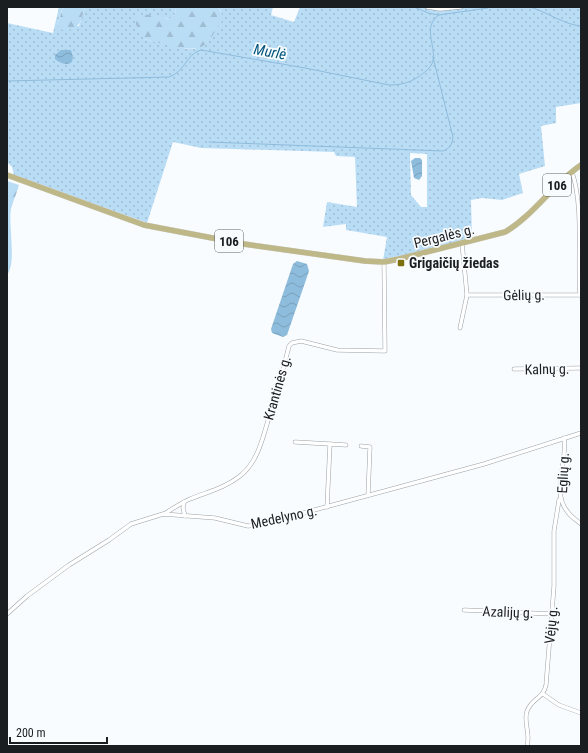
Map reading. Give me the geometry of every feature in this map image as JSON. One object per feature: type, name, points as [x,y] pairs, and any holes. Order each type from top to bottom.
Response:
[{"type":"main road","name":"Pergalės g.","points":[[7,175],[144,225],[244,244],[365,261],[384,262],[498,235],[510,230],[581,165]]},
{"type":"street","points":[[427,7],[440,9],[461,7]]},
{"type":"street","points":[[572,172],[576,185],[580,295]]},
{"type":"street","points":[[460,328],[467,295],[462,243]]},
{"type":"street","name":"Krantinės g.","points":[[163,514],[184,502],[228,484],[240,476],[251,464],[260,446],[289,346],[292,343],[300,342],[341,350],[385,351],[384,262]]},
{"type":"street","name":"Gėlių g.","points":[[467,295],[580,295]]},
{"type":"street","name":"Kalnų g.","points":[[514,369],[581,368]]},
{"type":"street","name":"Medelyno g.","points":[[7,614],[27,596],[131,524],[163,514],[215,518],[248,526],[259,525],[484,464],[581,433]]},
{"type":"street","name":"Eglių g.","points":[[564,438],[560,487],[561,498],[566,511],[581,524]]},
{"type":"street","points":[[295,442],[346,445]]},
{"type":"street","points":[[327,507],[330,444]]},
{"type":"street","points":[[361,446],[370,446],[368,495]]},
{"type":"street","name":"Vėjų g.","points":[[543,694],[546,686],[552,614],[554,531],[559,500],[561,498]]},
{"type":"street","points":[[184,502],[183,508],[185,516]]},
{"type":"street","name":"Azalijų g.","points":[[464,610],[552,614]]},
{"type":"street","points":[[527,746],[529,740],[526,715],[530,704],[543,694],[559,705],[581,713]]},
{"type":"green space","points":[[59,7],[63,7],[57,26],[79,26],[85,7],[176,7],[175,14],[169,19],[149,15],[144,39],[187,49],[195,49],[221,11],[217,7],[273,7],[271,15],[294,22],[300,7],[581,7],[581,103],[556,107],[556,123],[541,126],[545,166],[519,174],[523,193],[502,200],[482,198],[471,200],[472,239],[397,258],[383,260],[387,237],[346,230],[346,224],[323,227],[327,202],[357,207],[355,157],[336,156],[334,152],[201,148],[173,142],[147,223],[14,175],[12,167],[7,162],[7,23],[53,33]],"holes":[[[410,153],[427,154],[427,207],[421,207],[411,195]]]},
{"type":"green space","points":[[63,7],[85,7],[79,24],[74,28],[64,31],[57,26]]},
{"type":"green space","points":[[176,7],[217,7],[222,14],[222,21],[208,42],[197,48],[182,48],[144,39],[138,31],[135,20],[137,16],[149,15],[169,19],[175,14]]},
{"type":"green space","points":[[7,181],[19,185],[10,216],[12,253],[10,269],[7,275]]},
{"type":"water","points":[[61,50],[71,50],[73,57],[72,62],[63,64],[55,59],[55,55]]},
{"type":"water","points":[[415,158],[420,158],[422,160],[422,176],[419,180],[414,178],[411,161]]},
{"type":"water","points":[[297,261],[307,264],[309,271],[287,335],[283,337],[272,333],[271,329],[293,264]]},
{"type":"waterway","points":[[414,7],[428,13],[438,15]]},
{"type":"waterway","name":"Murlė","points":[[530,7],[562,21],[581,26]]},
{"type":"waterway","name":"Murlė","points":[[7,81],[169,77],[179,71],[192,55],[201,50],[305,68],[389,85],[401,84],[418,77],[431,66],[433,55],[430,30],[431,25],[439,15],[488,8]]},
{"type":"waterway","points":[[209,142],[443,151],[450,146],[453,137],[433,57]]},
{"type":"place","name":"Grigaičių žiedas","points":[[401,263]]}]
